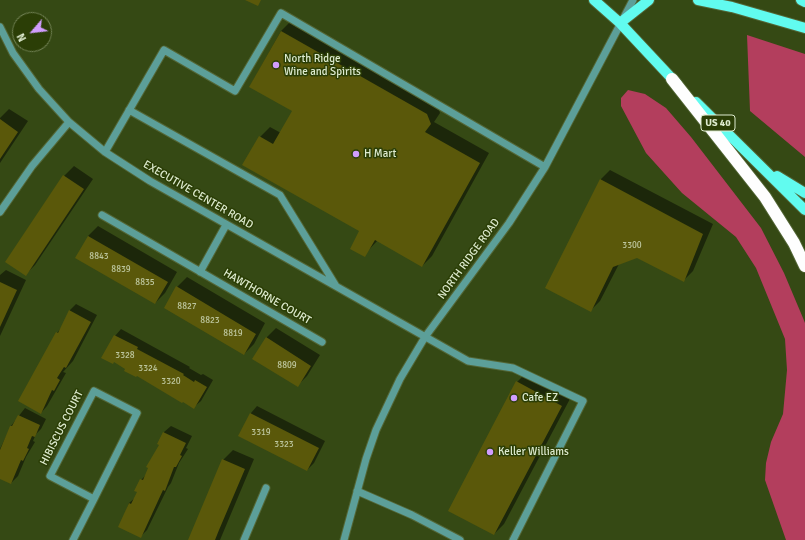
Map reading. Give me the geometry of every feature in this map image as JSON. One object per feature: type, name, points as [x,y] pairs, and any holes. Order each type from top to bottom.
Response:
[{"type":"highway","points":[[672,79],[765,198],[794,243],[805,266]]},
{"type":"main road","name":"US 40","points":[[594,0],[620,23],[672,79],[805,210]]},
{"type":"main road","points":[[620,23],[649,0]]},
{"type":"main road","points":[[698,0],[732,7],[805,28]]},
{"type":"main road","points":[[801,0],[805,2]]},
{"type":"main road","points":[[763,167],[805,193]]},
{"type":"street","name":"NORTH RIDGE ROAD","points":[[344,540],[368,452],[387,404],[425,337],[509,223],[545,167],[573,116],[632,0]]},
{"type":"street","points":[[105,152],[164,50],[235,92],[281,13],[545,167]]},
{"type":"street","name":"EXECUTIVE CENTER ROAD","points":[[0,27],[13,53],[39,89],[69,122],[105,152],[150,181],[468,361],[513,368],[583,401],[514,540]]},
{"type":"street","points":[[129,110],[280,195],[338,288]]},
{"type":"street","points":[[0,212],[32,166],[69,122]]},
{"type":"street","name":"HAWTHORNE COURT","points":[[102,215],[322,342]]},
{"type":"street","points":[[200,272],[226,225]]},
{"type":"street","name":"HIBISCUS COURT","points":[[73,540],[94,499],[137,413],[94,391],[50,476],[94,499]]},
{"type":"street","points":[[244,540],[266,488]]},
{"type":"street","points":[[357,491],[412,515],[460,540]]},
{"type":"shaded area","points":[[747,35],[805,54],[805,157],[750,111]]},
{"type":"shaded area","points":[[628,90],[645,94],[666,108],[691,137],[761,228],[784,273],[805,323],[805,540],[786,540],[765,480],[766,463],[771,442],[783,414],[787,370],[785,339],[756,268],[736,237],[682,193],[646,153],[621,106],[621,98]]},
{"type":"building","points":[[245,0],[261,0],[258,6]]},
{"type":"building","name":"H Mart","points":[[281,31],[427,114],[431,124],[425,132],[480,163],[422,267],[375,240],[365,257],[350,249],[359,231],[242,165],[259,136],[273,144],[292,111],[249,87]]},
{"type":"building","points":[[0,119],[18,132],[0,159]]},
{"type":"building","points":[[63,175],[84,189],[26,276],[5,262]]},
{"type":"building","points":[[600,179],[703,234],[684,282],[637,258],[613,267],[591,312],[545,288]]},
{"type":"building","points":[[88,236],[168,282],[155,304],[75,258]]},
{"type":"building","points":[[0,282],[17,290],[0,327]]},
{"type":"building","points":[[176,286],[256,334],[244,355],[164,308]]},
{"type":"building","points":[[69,310],[91,322],[66,368],[64,367],[57,378],[60,380],[54,391],[52,390],[41,414],[18,401],[56,332],[58,333]]},
{"type":"building","points":[[114,335],[184,374],[183,375],[194,382],[195,380],[207,387],[194,409],[137,376],[136,377],[124,371],[125,369],[114,362],[113,364],[101,358]]},
{"type":"building","points":[[266,337],[311,366],[298,387],[252,359]]},
{"type":"building","points":[[516,381],[562,406],[494,535],[448,511]]},
{"type":"building","points":[[250,413],[319,448],[307,471],[238,436]]},
{"type":"building","points":[[18,415],[40,425],[35,437],[32,436],[27,448],[29,449],[23,461],[21,460],[11,484],[0,479],[0,450],[10,426],[12,426]]},
{"type":"building","points":[[163,432],[186,443],[180,455],[182,456],[176,467],[174,467],[165,491],[163,490],[141,538],[118,527],[129,503],[131,504],[137,492],[134,491],[140,479],[143,480],[148,468],[146,467],[159,445],[157,444]]},
{"type":"building","points":[[222,459],[245,469],[215,540],[188,540]]},
{"type":"place","name":"North Ridge Wine and Spirits","points":[[276,65]]},
{"type":"place","name":"H Mart","points":[[356,154]]},
{"type":"place","name":"Cafe EZ","points":[[514,398]]},
{"type":"place","name":"Keller Williams","points":[[490,452]]}]
